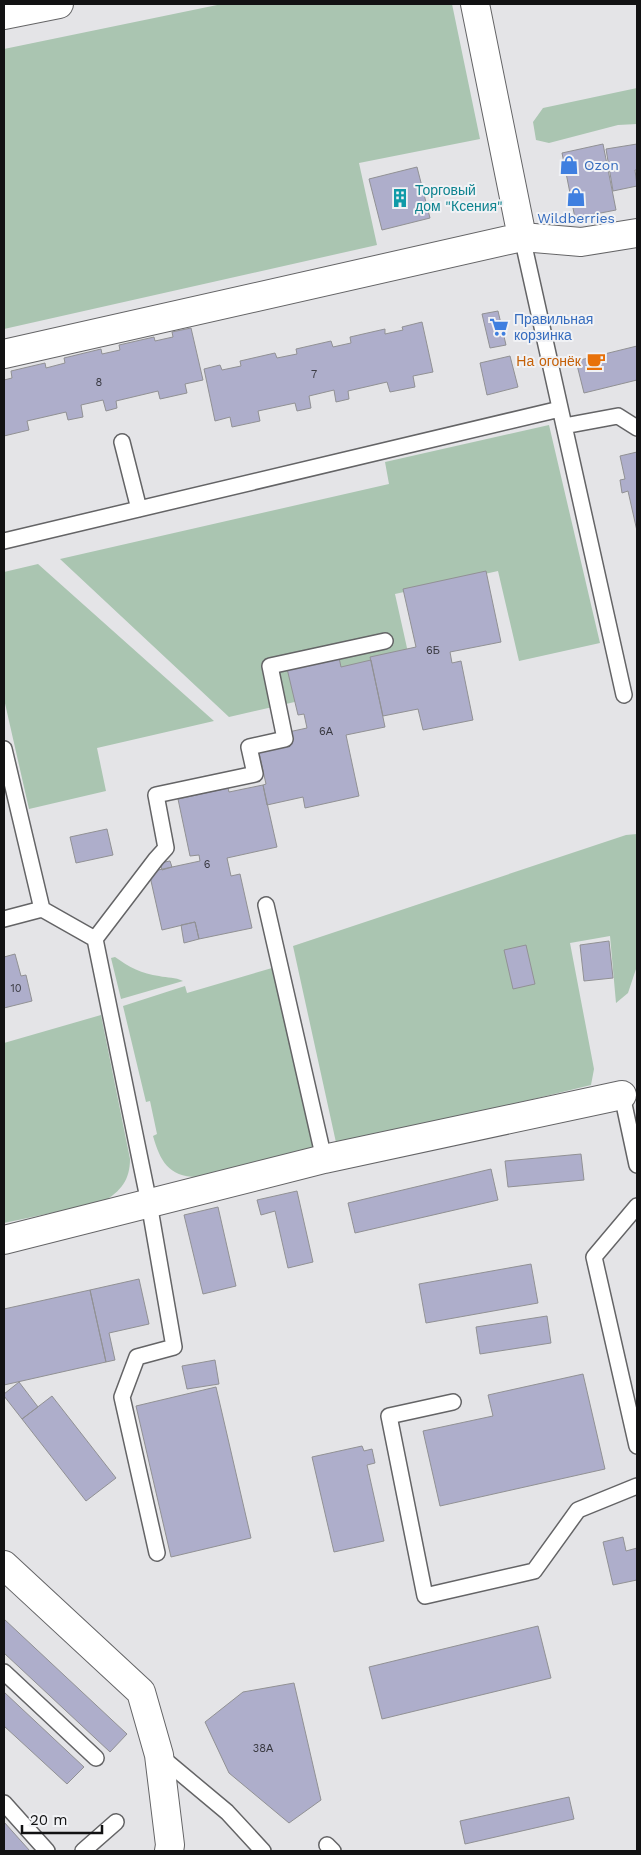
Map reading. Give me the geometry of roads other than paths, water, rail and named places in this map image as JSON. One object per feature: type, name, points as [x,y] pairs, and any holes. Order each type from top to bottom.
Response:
[{"type":"street","points":[[4,15],[59,4]]},
{"type":"street","points":[[474,4],[522,237]]},
{"type":"street","points":[[4,354],[522,237],[581,242],[637,233]]},
{"type":"street","points":[[4,1240],[324,1159],[622,1095]]},
{"type":"street","points":[[4,1565],[141,1692],[159,1755],[170,1845],[169,1851]]},
{"type":"lane","points":[[522,237],[624,696]]},
{"type":"lane","points":[[4,541],[560,409]]},
{"type":"lane","points":[[564,426],[618,416],[637,428]]},
{"type":"lane","points":[[122,442],[139,509]]},
{"type":"lane","points":[[156,1554],[122,1397],[137,1357],[174,1347],[149,1203],[95,938],[166,848],[156,795],[255,774],[249,747],[285,739],[270,666],[385,641]]},
{"type":"lane","points":[[4,749],[42,909]]},
{"type":"lane","points":[[266,905],[324,1159]]},
{"type":"lane","points":[[4,919],[42,909],[95,938]]},
{"type":"lane","points":[[622,1095],[637,1165]]},
{"type":"lane","points":[[637,1206],[594,1257],[637,1446]]},
{"type":"lane","points":[[452,1402],[389,1416],[425,1596],[534,1571],[578,1510],[637,1486]]},
{"type":"lane","points":[[4,1672],[96,1758]]},
{"type":"lane","points":[[159,1755],[227,1812],[263,1851]]},
{"type":"lane","points":[[4,1803],[47,1851]]},
{"type":"lane","points":[[83,1851],[116,1822]]},
{"type":"place","name":"Ozon","points":[[569,165]]},
{"type":"place","name":"Wildberries","points":[[576,197]]},
{"type":"place","name":"Торговый дом \"Ксения\"","points":[[400,198]]},
{"type":"place","name":"Правильная корзинка","points":[[499,327]]},
{"type":"place","name":"На огонёк","points":[[596,361]]}]
